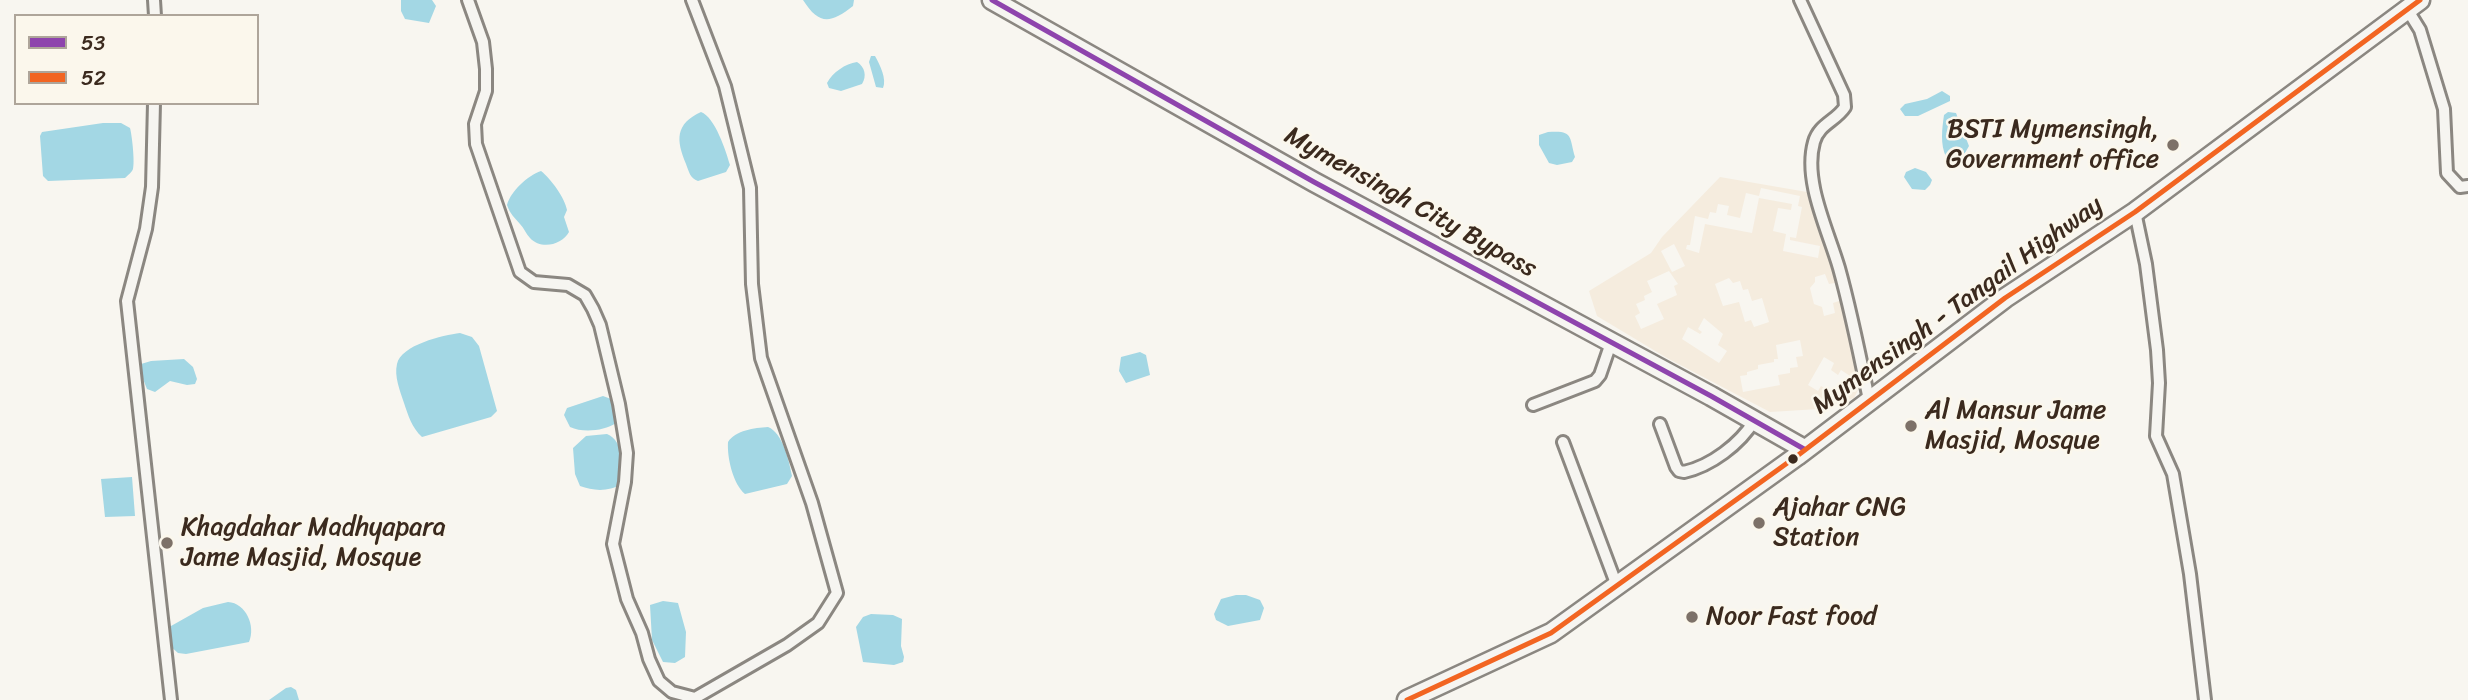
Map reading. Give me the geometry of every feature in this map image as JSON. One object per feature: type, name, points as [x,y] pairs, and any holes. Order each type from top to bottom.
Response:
[{"type":"highway","name":"Mymensingh City Bypass","points":[[992,0],[1314,182],[1804,449]]},
{"type":"highway","name":"Mymensingh - Tangail Highway","points":[[1407,700],[1551,632],[1804,449],[2005,298],[2135,212],[2414,4]]},
{"type":"street","points":[[468,0],[483,42],[486,69],[486,91],[475,124],[476,144],[486,178],[520,272],[534,282],[568,285],[585,295],[600,325],[619,404],[627,453],[625,482],[613,544],[627,599],[659,681],[672,692],[694,699],[818,623],[837,593],[812,503],[761,358],[752,284],[750,188],[725,86],[692,0]]},
{"type":"street","points":[[1800,0],[1844,95],[1845,107],[1820,130],[1810,160],[1812,182],[1840,270],[1868,400]]},
{"type":"street","points":[[2414,4],[2444,109],[2447,173],[2460,187],[2468,186]]},
{"type":"street","points":[[153,105],[152,187],[146,229],[127,301],[170,700]]},
{"type":"street","points":[[2135,212],[2146,264],[2157,350],[2159,383],[2156,436],[2173,474],[2190,574],[2205,700]]},
{"type":"street","points":[[1533,405],[1595,381],[1600,375],[1611,343]]},
{"type":"street","points":[[1661,424],[1676,467],[1684,472],[1724,453],[1740,440],[1754,421]]},
{"type":"street","points":[[1563,442],[1617,586]]},
{"type":"shaded area","points":[[1720,177],[1807,192],[1823,235],[1845,311],[1859,388],[1854,398],[1819,409],[1770,412],[1667,358],[1597,316],[1589,291],[1651,253],[1662,237]],"holes":[[[1761,188],[1800,196],[1798,206],[1802,207],[1796,238],[1790,237],[1790,240],[1820,246],[1818,258],[1783,251],[1786,234],[1773,231],[1778,208],[1791,210],[1792,204],[1759,198],[1752,233],[1705,224],[1699,253],[1686,249],[1687,245],[1690,245],[1695,216],[1708,219],[1710,212],[1716,213],[1718,204],[1729,206],[1727,215],[1740,218],[1746,193],[1759,196]],[[1674,244],[1685,266],[1672,272],[1661,251]],[[1669,271],[1678,284],[1674,286],[1677,295],[1657,304],[1664,319],[1641,329],[1635,316],[1640,313],[1636,304],[1645,300],[1644,296],[1652,292],[1647,281]],[[1825,274],[1829,284],[1835,283],[1840,295],[1839,301],[1833,303],[1835,313],[1824,316],[1822,307],[1814,304],[1810,288],[1815,277]],[[1729,278],[1733,283],[1740,281],[1743,290],[1748,289],[1752,301],[1762,298],[1769,322],[1754,327],[1751,320],[1745,322],[1739,302],[1723,306],[1715,284]],[[1704,318],[1723,334],[1718,345],[1727,351],[1719,363],[1682,339],[1688,327],[1700,334],[1702,332],[1698,329]],[[1800,340],[1803,356],[1796,357],[1798,367],[1790,368],[1790,373],[1778,375],[1780,385],[1743,392],[1740,376],[1758,369],[1758,365],[1778,359],[1776,345]],[[1824,357],[1834,363],[1831,370],[1838,375],[1841,370],[1850,376],[1838,396],[1821,386],[1818,391],[1808,385]]]},
{"type":"water","points":[[401,0],[432,0],[436,6],[429,23],[405,19],[401,11]]},
{"type":"water","points":[[803,0],[854,0],[853,6],[845,12],[825,19],[814,14]]},
{"type":"water","points":[[871,56],[875,56],[881,68],[883,88],[876,87],[869,62]]},
{"type":"water","points":[[857,62],[864,72],[862,84],[841,91],[829,88],[827,83],[836,72]]},
{"type":"water","points":[[1942,91],[1950,96],[1950,101],[1918,116],[1905,116],[1900,109],[1905,104],[1927,99]]},
{"type":"water","points":[[701,112],[715,127],[730,165],[726,172],[698,181],[689,172],[679,140],[682,127]]},
{"type":"water","points":[[1948,112],[1956,113],[1969,146],[1962,158],[1955,161],[1946,157],[1943,147],[1944,115]]},
{"type":"water","points":[[121,123],[130,128],[134,166],[125,178],[48,181],[43,176],[42,132]]},
{"type":"water","points":[[1562,132],[1569,136],[1575,157],[1572,162],[1557,165],[1549,163],[1539,145],[1539,135]]},
{"type":"water","points":[[1915,168],[1926,172],[1932,180],[1925,190],[1912,189],[1904,177],[1906,172]]},
{"type":"water","points":[[541,171],[564,200],[567,210],[564,217],[569,232],[562,240],[545,245],[530,238],[507,205],[520,185]]},
{"type":"water","points":[[460,333],[472,337],[479,346],[497,411],[491,417],[422,437],[413,425],[399,389],[397,364],[400,357],[414,346]]},
{"type":"water","points":[[1140,352],[1146,355],[1150,375],[1126,383],[1119,371],[1121,357]]},
{"type":"water","points":[[184,359],[193,367],[197,379],[195,384],[170,381],[155,392],[147,389],[139,369],[141,364]]},
{"type":"water","points":[[603,396],[611,399],[615,407],[616,423],[593,430],[570,427],[564,415],[567,408]]},
{"type":"water","points":[[768,427],[781,441],[792,476],[787,484],[745,494],[737,484],[732,470],[728,442],[740,432]]},
{"type":"water","points":[[607,434],[620,449],[621,484],[601,490],[580,486],[575,474],[573,448],[586,436]]},
{"type":"water","points":[[132,477],[135,516],[105,517],[101,479]]},
{"type":"water","points":[[1236,595],[1260,600],[1264,608],[1260,620],[1228,626],[1216,620],[1214,614],[1221,599]]},
{"type":"water","points":[[663,601],[678,603],[686,632],[685,657],[675,663],[663,662],[652,640],[650,605]]},
{"type":"water","points":[[228,602],[240,606],[248,616],[251,629],[249,642],[186,654],[178,653],[169,645],[171,626],[203,608]]},
{"type":"water","points":[[871,614],[893,615],[902,619],[903,662],[894,665],[863,662],[856,627],[863,617]]},
{"type":"water","points":[[286,688],[296,690],[299,700],[269,700]]},
{"type":"transit line","name":"53","points":[[992,0],[1314,182],[1804,449]]},
{"type":"transit line","name":"52","points":[[1407,700],[1551,633],[1797,456],[2005,298],[2135,212],[2420,0]]},
{"type":"place","name":"BSTI Mymensingh, Government office","points":[[2173,145]]},
{"type":"place","name":"Al Mansur Jame Masjid, Mosque","points":[[1911,426]]},
{"type":"place","name":"Ajahar CNG Station","points":[[1759,523]]},
{"type":"place","name":"Khagdahar Madhyapara Jame Masjid, Mosque","points":[[167,543]]},
{"type":"place","name":"Noor Fast food","points":[[1692,617]]}]
